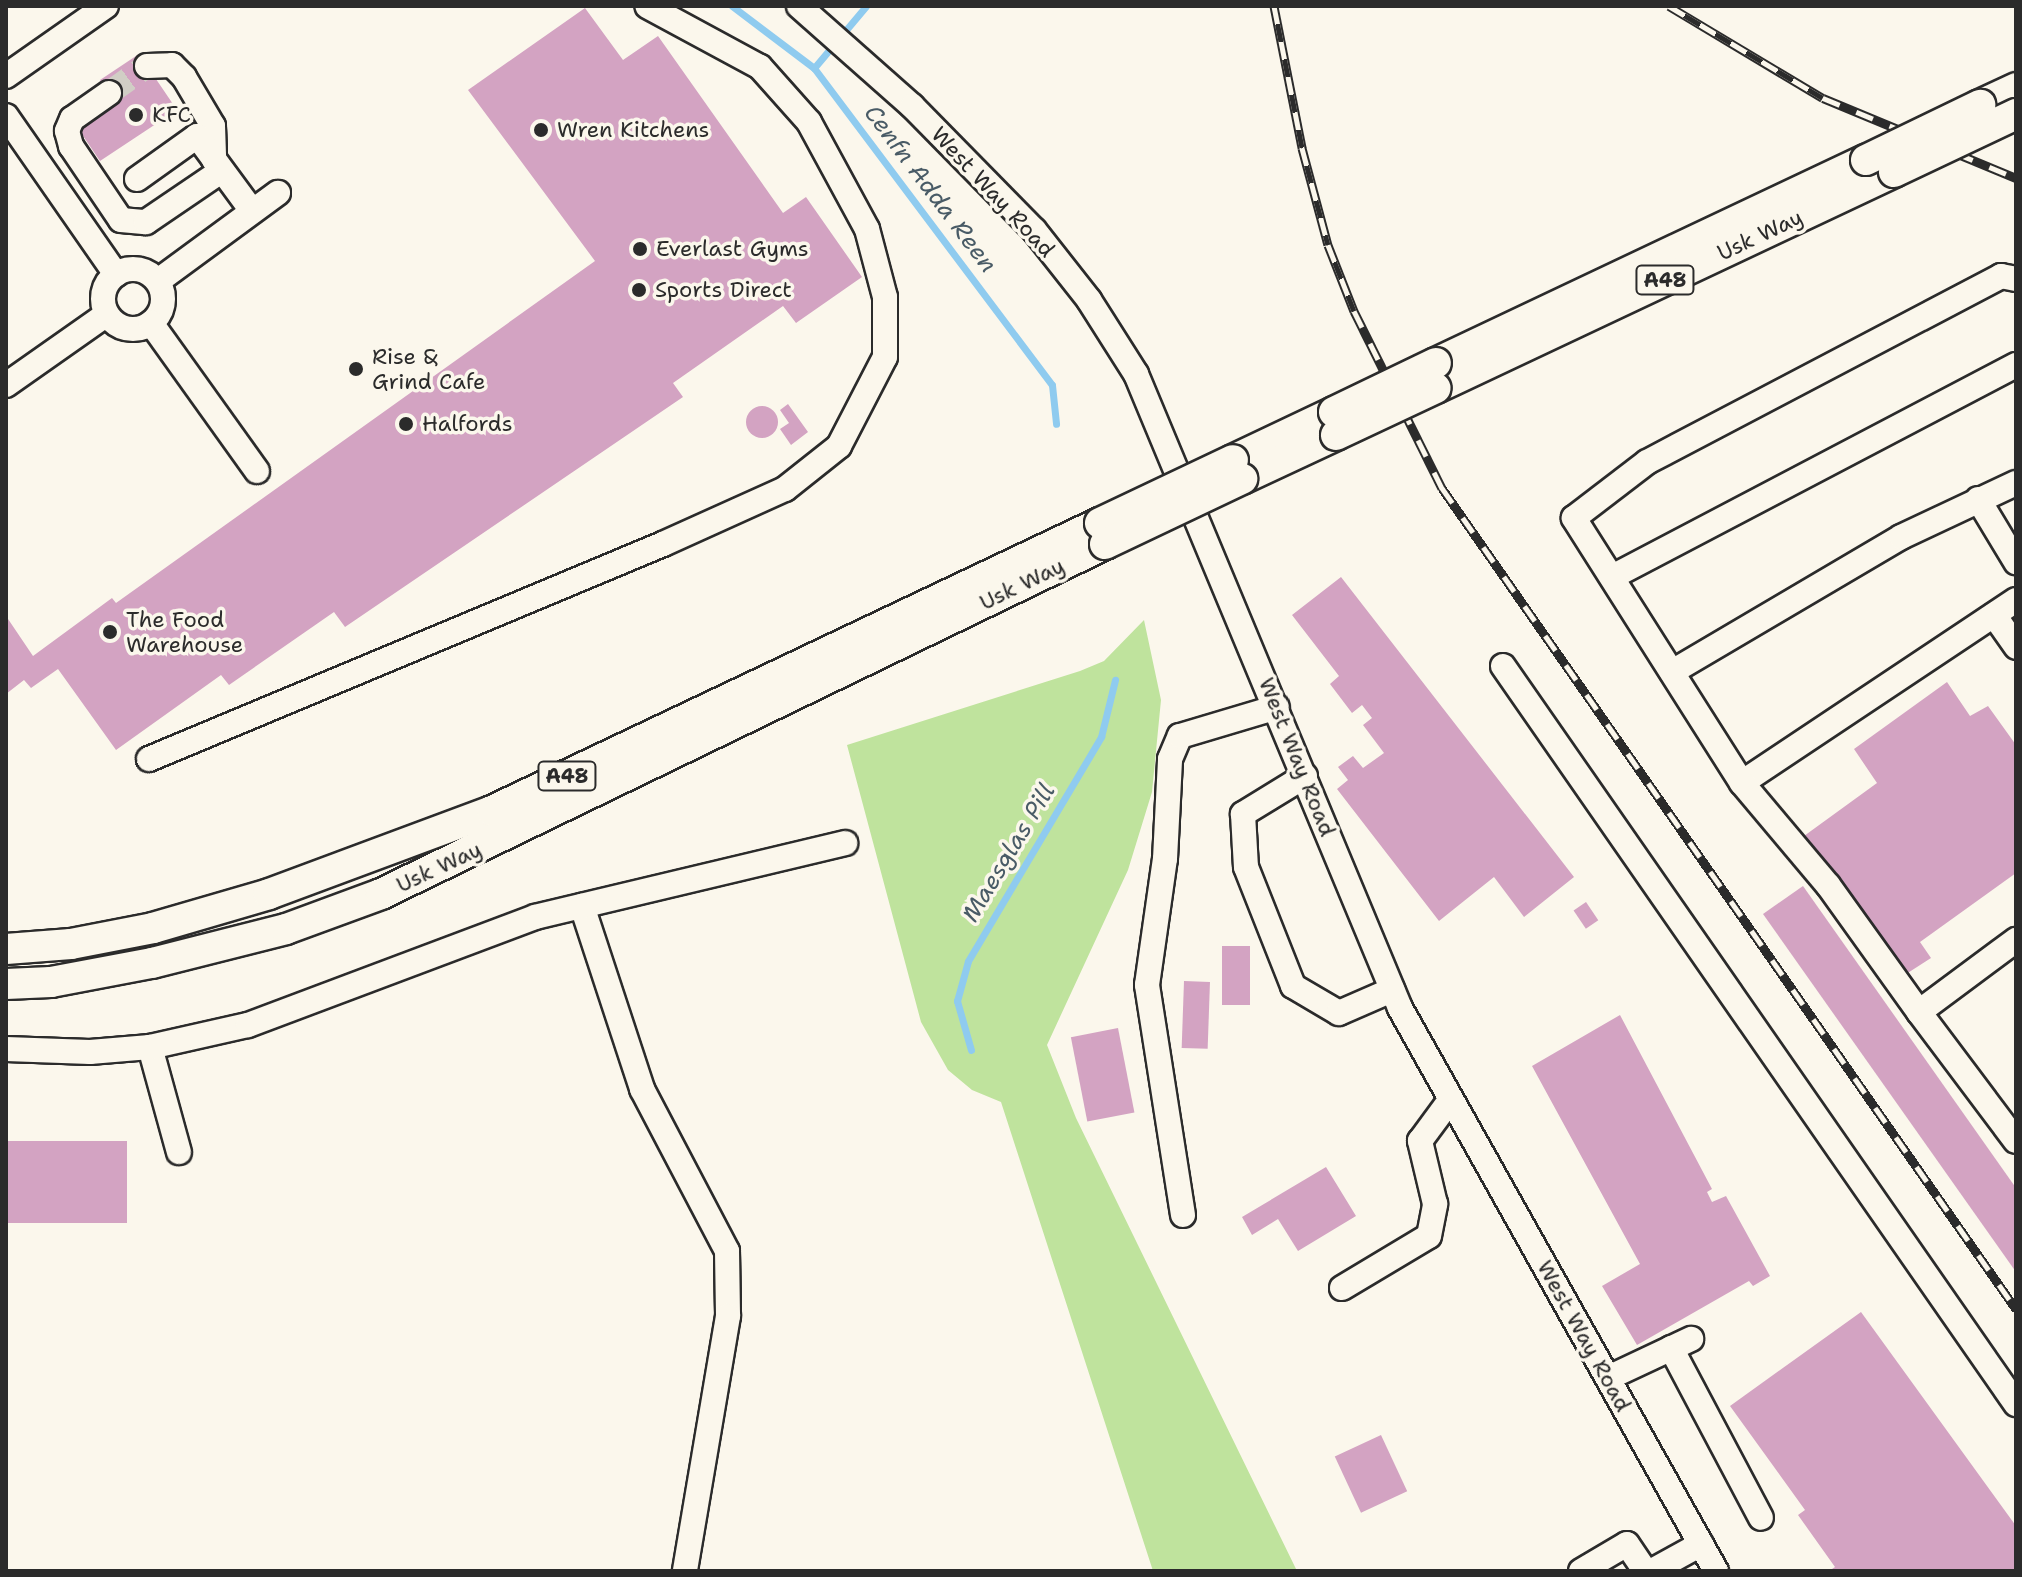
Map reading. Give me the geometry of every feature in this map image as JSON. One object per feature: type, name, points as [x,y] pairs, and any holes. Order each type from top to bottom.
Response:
[{"type":"main road","name":"Usk Way","points":[[1436,376],[2016,88]]},
{"type":"main road","name":"Usk Way","points":[[6,949],[153,928],[269,894],[492,811],[1102,533],[1436,376],[1894,172],[2016,114]]},
{"type":"main road","name":"Usk Way","points":[[6,984],[51,982],[152,963],[286,929],[381,894],[1102,533]]},
{"type":"street","points":[[6,76],[106,6]]},
{"type":"street","points":[[149,759],[663,544],[785,489],[839,446],[885,357],[885,297],[867,229],[809,122],[760,67],[647,6]]},
{"type":"street","name":"West Way Road","points":[[799,6],[912,106],[1066,269],[1136,374],[1216,555],[1392,990],[1716,1571]]},
{"type":"street","points":[[147,66],[172,65],[184,77],[213,126],[218,165]]},
{"type":"street","points":[[109,93],[72,119],[67,131],[71,146],[121,220],[146,222],[218,165]]},
{"type":"street","points":[[6,116],[116,274]]},
{"type":"street","points":[[137,179],[197,136],[252,211]]},
{"type":"street","points":[[158,281],[278,193]]},
{"type":"street","points":[[143,270],[158,281],[164,299],[151,323],[132,329],[107,314],[104,288],[116,274],[143,270]]},
{"type":"street","points":[[2016,279],[2001,276],[1647,462],[1574,518],[1742,783],[1828,885],[2016,1141]]},
{"type":"street","points":[[6,385],[107,314]]},
{"type":"street","points":[[151,323],[257,471]]},
{"type":"street","points":[[1612,577],[2016,365]]},
{"type":"street","points":[[1672,672],[1901,537],[2016,483]]},
{"type":"street","points":[[1978,499],[2016,562]]},
{"type":"street","points":[[1742,783],[2016,600]]},
{"type":"street","points":[[1994,615],[2016,647]]},
{"type":"street","points":[[1503,666],[2016,1404]]},
{"type":"street","points":[[1183,1215],[1147,985],[1165,859],[1170,759],[1180,736],[1277,707]]},
{"type":"street","points":[[1305,776],[1243,814],[1246,867],[1293,986],[1339,1013],[1392,990]]},
{"type":"street","points":[[6,1049],[90,1052],[150,1047],[248,1025],[535,917],[845,843]]},
{"type":"street","points":[[582,906],[642,1089],[727,1251],[728,1316],[685,1571]]},
{"type":"street","points":[[1919,1012],[2016,940]]},
{"type":"street","points":[[150,1047],[179,1152]]},
{"type":"street","points":[[1342,1288],[1429,1236],[1435,1204],[1420,1141],[1451,1099]]},
{"type":"street","points":[[1608,1378],[1681,1344],[1761,1518]]},
{"type":"street","points":[[1581,1571],[1627,1544],[1645,1571]]},
{"type":"street","points":[[1652,1571],[1701,1544]]},
{"type":"green space","points":[[1144,620],[1161,700],[1152,792],[1128,870],[1047,1045],[1076,1118],[1297,1571],[1153,1571],[1001,1102],[972,1090],[948,1070],[921,1022],[847,745],[1104,661]]},
{"type":"building","points":[[585,8],[623,60],[658,36],[783,213],[806,197],[862,277],[796,323],[783,306],[673,383],[683,397],[345,627],[334,612],[229,685],[221,675],[116,750],[58,669],[31,688],[24,680],[6,694],[6,616],[33,656],[112,598],[116,603],[595,261],[468,90]]},
{"type":"building","points":[[139,54],[177,110],[100,161],[75,124],[113,99],[100,80]]},
{"type":"building","points":[[788,404],[808,432],[791,445],[780,429],[789,423],[780,410]]},
{"type":"building","points":[[762,406],[773,411],[778,422],[773,433],[762,438],[751,433],[746,422],[751,411]]},
{"type":"building","points":[[1341,577],[1574,877],[1524,917],[1494,877],[1439,921],[1337,789],[1348,780],[1338,767],[1353,756],[1363,768],[1384,753],[1363,725],[1372,718],[1362,705],[1352,713],[1330,684],[1339,676],[1292,615]]},
{"type":"building","points":[[1947,682],[1970,716],[1988,706],[2016,745],[2016,873],[1920,942],[1931,958],[1903,976],[1804,836],[1877,783],[1854,749]]},
{"type":"building","points":[[1803,886],[2016,1188],[2016,1272],[1763,914]]},
{"type":"building","points":[[1586,902],[1598,920],[1586,929],[1574,910]]},
{"type":"building","points":[[1222,946],[1250,946],[1250,1005],[1222,1005]]},
{"type":"building","points":[[1184,981],[1210,982],[1208,1049],[1182,1048]]},
{"type":"building","points":[[1620,1015],[1712,1189],[1707,1192],[1712,1202],[1726,1196],[1770,1276],[1753,1286],[1749,1281],[1637,1345],[1602,1286],[1640,1264],[1532,1066]]},
{"type":"building","points":[[1118,1028],[1134,1112],[1087,1122],[1071,1037]]},
{"type":"building","points":[[8,1141],[127,1141],[127,1223],[8,1223]]},
{"type":"building","points":[[1326,1167],[1356,1216],[1298,1251],[1278,1219],[1252,1235],[1242,1217]]},
{"type":"building","points":[[1861,1312],[2016,1526],[2016,1571],[1829,1571],[1835,1567],[1798,1515],[1805,1510],[1730,1406]]},
{"type":"building","points":[[1381,1435],[1407,1491],[1361,1513],[1335,1457]]},
{"type":"waterway","name":"Cenfn Adda Reen","points":[[732,6],[814,68],[1052,385],[1056,424]]},
{"type":"waterway","points":[[814,68],[866,6]]},
{"type":"waterway","name":"Maesglas Pill","points":[[971,1050],[957,1001],[968,961],[1101,737],[1115,680]]},
{"type":"tunnel","points":[[109,93],[147,66]]},
{"type":"railway","points":[[1274,6],[1302,148],[1328,245],[1354,311],[1442,488],[2016,1309]]},
{"type":"railway","points":[[1669,6],[1823,98],[2016,178]]},
{"type":"place","name":"KFC","points":[[136,115]]},
{"type":"place","name":"Wren Kitchens","points":[[541,130]]},
{"type":"place","name":"Everlast Gyms","points":[[640,249]]},
{"type":"place","name":"Sports Direct","points":[[639,290]]},
{"type":"place","name":"Rise & Grind Cafe","points":[[356,369]]},
{"type":"place","name":"Halfords","points":[[406,424]]},
{"type":"place","name":"The Food Warehouse","points":[[110,632]]}]
